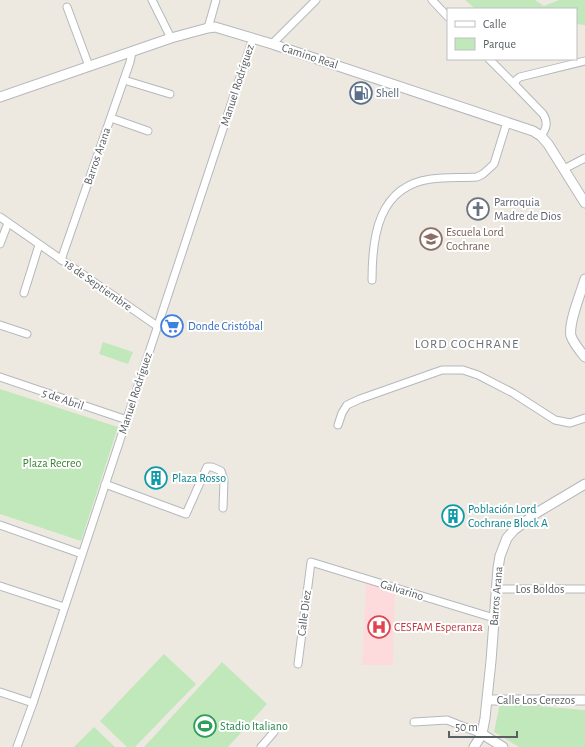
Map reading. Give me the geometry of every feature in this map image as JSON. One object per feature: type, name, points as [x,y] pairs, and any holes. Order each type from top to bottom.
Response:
[{"type":"street","points":[[152,0],[171,38]]},
{"type":"street","points":[[208,28],[216,0]]},
{"type":"street","points":[[272,44],[316,0]]},
{"type":"street","points":[[432,0],[447,16]]},
{"type":"street","points":[[67,7],[89,66]]},
{"type":"street","name":"Camino Real","points":[[0,97],[171,38],[215,27],[272,44],[533,131],[541,136],[548,144],[585,203]]},
{"type":"street","name":"Manuel Rodríguez","points":[[17,747],[33,703],[253,38]]},
{"type":"street","name":"Barros Arana","points":[[61,260],[124,80],[132,52]]},
{"type":"street","points":[[490,60],[546,119],[545,130],[541,136]]},
{"type":"street","points":[[515,85],[516,80],[520,77],[585,61]]},
{"type":"street","points":[[124,80],[170,94]]},
{"type":"street","points":[[111,118],[148,131]]},
{"type":"street","points":[[372,280],[372,258],[376,230],[382,213],[390,200],[401,190],[414,183],[432,179],[477,177],[483,174],[494,164],[507,122]]},
{"type":"street","points":[[564,169],[585,158]]},
{"type":"street","name":"18 de Septiembre","points":[[0,218],[8,222],[157,326]]},
{"type":"street","points":[[0,244],[8,222]]},
{"type":"street","points":[[24,294],[39,245]]},
{"type":"street","points":[[585,279],[571,324],[571,336],[577,348],[585,357]]},
{"type":"street","points":[[0,325],[27,334]]},
{"type":"street","points":[[338,425],[342,413],[347,405],[442,370],[463,370],[478,375],[513,393],[555,420],[570,423],[585,418]]},
{"type":"street","name":"5 de Abril","points":[[0,377],[127,420]]},
{"type":"street","points":[[105,484],[186,514],[207,467],[212,467],[222,470],[224,480],[223,508]]},
{"type":"street","name":"Barros Arana","points":[[474,747],[482,734],[488,700],[496,589],[500,556],[507,538],[514,530],[538,512],[585,484]]},
{"type":"street","points":[[0,526],[82,554]]},
{"type":"street","name":"Galvarino","points":[[311,562],[494,618]]},
{"type":"street","name":"Calle Diez","points":[[298,664],[311,562]]},
{"type":"street","points":[[0,586],[64,607]]},
{"type":"street","name":"Los Boldos","points":[[496,589],[585,589]]},
{"type":"street","points":[[0,692],[33,703]]},
{"type":"street","name":"Calle Los Cerezos","points":[[488,700],[585,700]]},
{"type":"street","points":[[414,722],[446,720],[482,734],[503,747]]},
{"type":"street","points":[[261,747],[274,732]]},
{"type":"shaded area","name":"CESFAM Esperanza","points":[[366,583],[395,590],[393,665],[362,665]]},
{"type":"green space","points":[[465,0],[535,0],[544,6],[559,0],[585,0],[585,25],[577,24],[577,8],[473,7]]},
{"type":"green space","points":[[103,342],[133,352],[128,364],[99,354]]},
{"type":"green space","name":"Plaza Recreo","points":[[0,389],[118,427],[81,541],[0,514]]},
{"type":"green space","points":[[164,654],[196,684],[135,747],[127,747],[100,721]]},
{"type":"green space","name":"Stadio Italiano","points":[[222,662],[267,704],[228,747],[144,747]]},
{"type":"green space","points":[[500,703],[585,710],[585,747],[519,747],[494,732]]},
{"type":"green space","points":[[94,727],[115,747],[74,747]]},
{"type":"place","name":"Shell","points":[[361,93]]},
{"type":"place","name":"Parroquia Madre de Dios","points":[[478,209]]},
{"type":"place","name":"Escuela Lord Cochrane","points":[[431,239]]},
{"type":"place","name":"Donde Cristóbal","points":[[172,326]]},
{"type":"place","name":"Plaza Rosso","points":[[156,478]]},
{"type":"place","name":"Población Lord Cochrane Block A","points":[[453,516]]},
{"type":"place","name":"CESFAM Esperanza","points":[[379,627]]},
{"type":"place","name":"Stadio Italiano","points":[[205,726]]},
{"type":"district","name":"LORD COCHRANE","points":[[467,343]]}]
